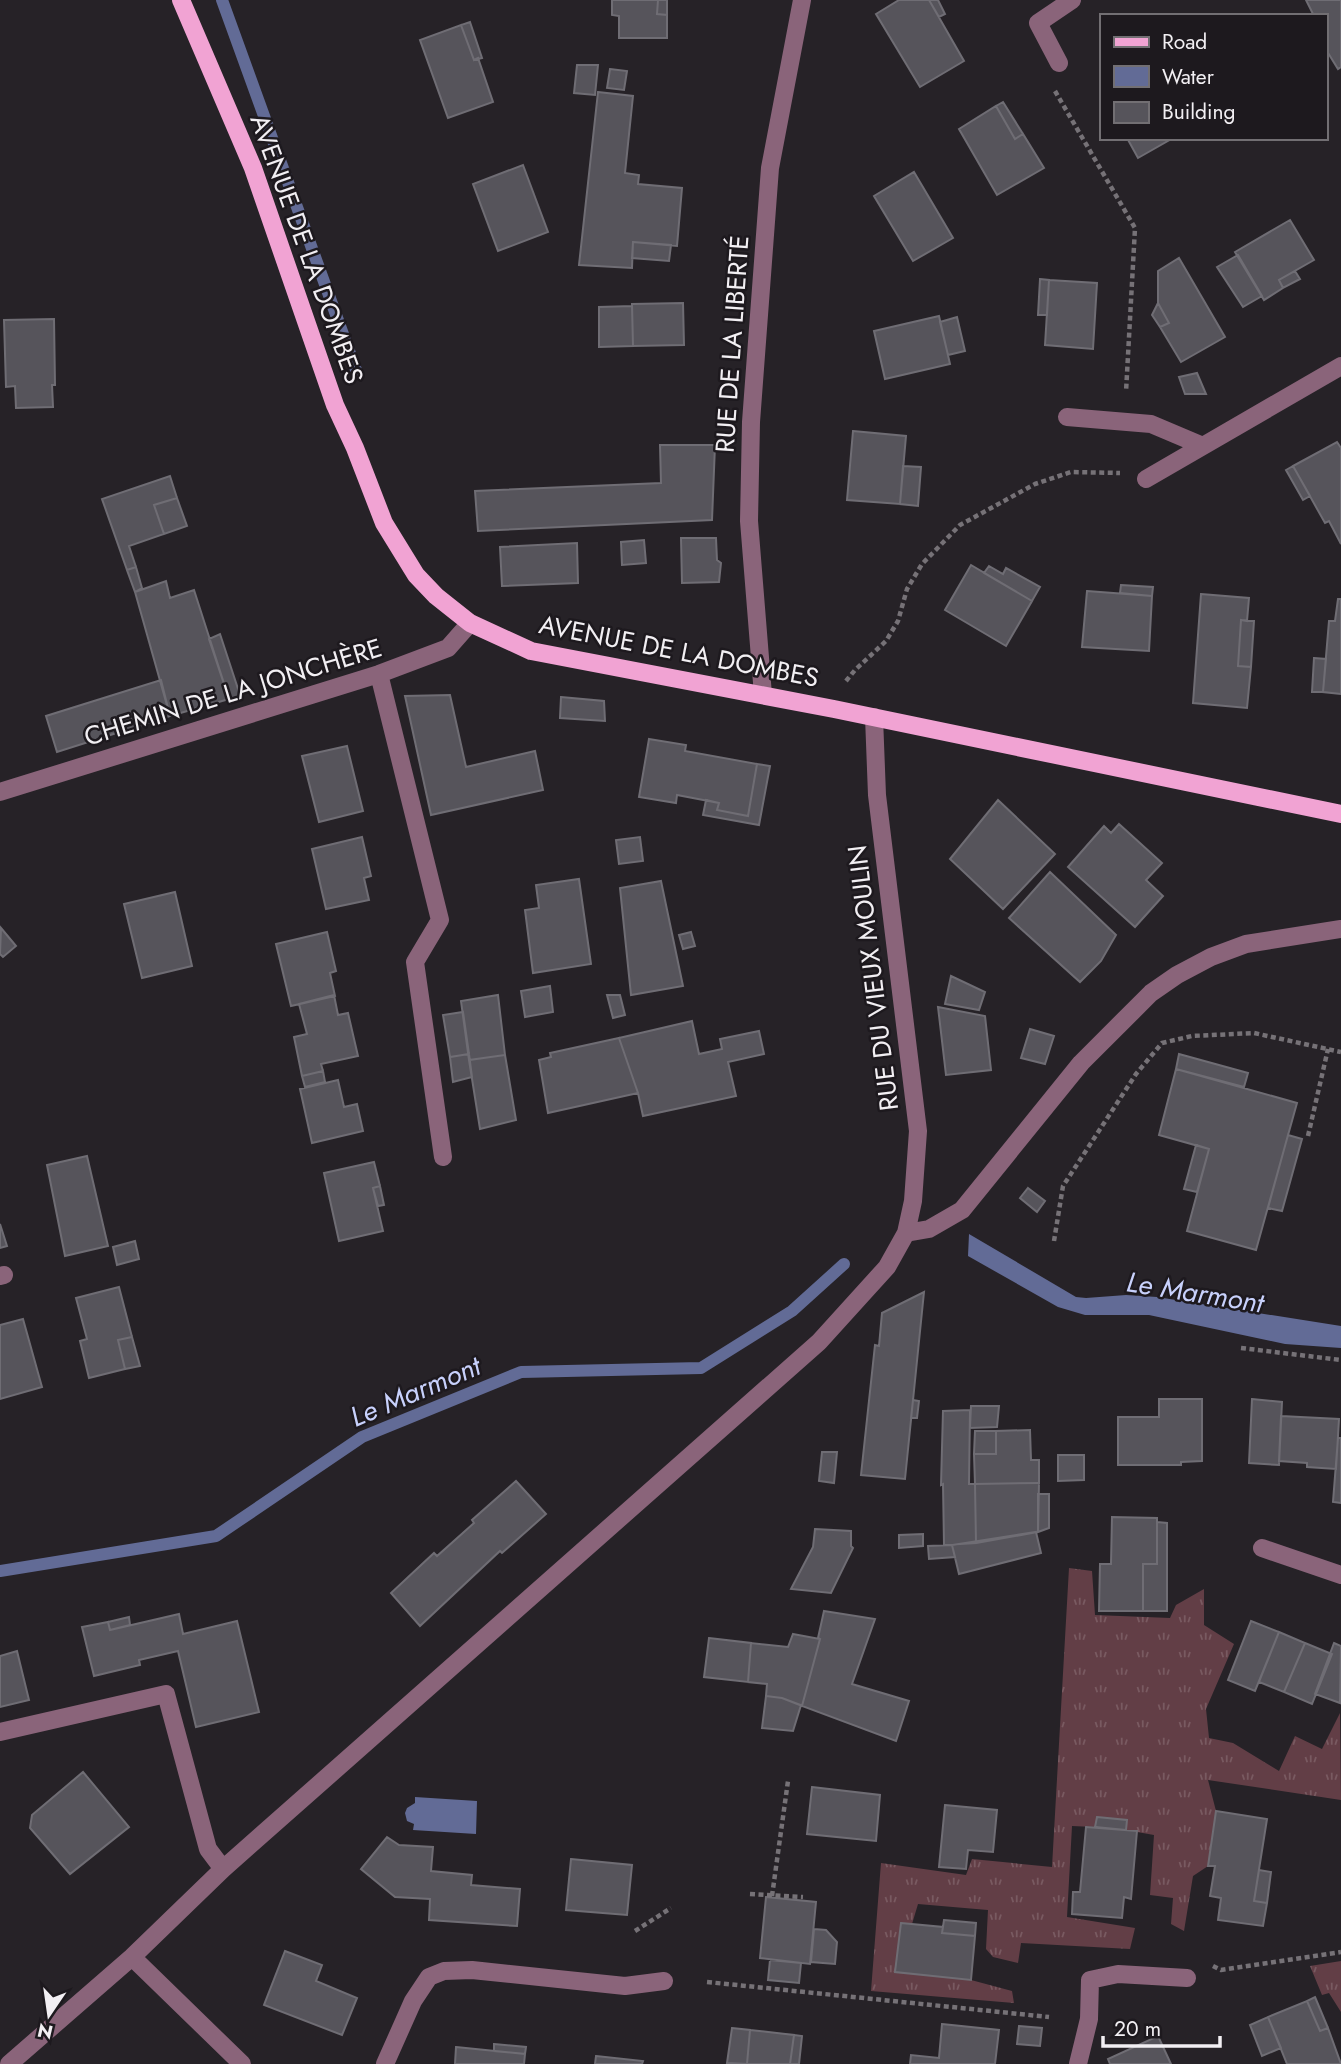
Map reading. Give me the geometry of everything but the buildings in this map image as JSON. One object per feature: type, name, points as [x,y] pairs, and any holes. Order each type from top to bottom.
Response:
[{"type":"main road","name":"AVENUE DE LA DOMBES","points":[[181,0],[253,168],[335,405],[384,523],[416,575],[436,596],[470,623],[531,652],[874,717],[1341,814]]},
{"type":"street","name":"RUE DE LA LIBERTÉ","points":[[763,695],[749,521],[751,422],[770,168],[802,0]]},
{"type":"street","points":[[1059,63],[1038,23],[1072,0]]},
{"type":"street","points":[[1151,476],[1341,366]]},
{"type":"street","points":[[1067,417],[1151,424],[1203,446]]},
{"type":"street","name":"CHEMIN DE LA JONCHÈRE","points":[[0,792],[379,674],[448,648],[470,623]]},
{"type":"street","points":[[379,674],[440,920],[415,962],[443,1157]]},
{"type":"street","name":"RUE DU VIEUX MOULIN","points":[[9,2064],[132,1957],[223,1869],[819,1342],[887,1267],[906,1233],[913,1200],[918,1131],[877,795],[874,717]]},
{"type":"street","points":[[906,1233],[929,1229],[956,1216],[1081,1063],[1132,1010],[1169,981],[1211,957],[1246,944],[1341,929]]},
{"type":"street","points":[[1262,1548],[1341,1575]]},
{"type":"street","points":[[0,1732],[166,1694],[208,1849],[223,1869]]},
{"type":"street","points":[[132,1957],[242,2064]]},
{"type":"street","points":[[385,2064],[413,2001],[429,1977],[444,1971],[472,1970],[625,1986],[664,1981]]},
{"type":"street","points":[[1078,2064],[1089,2019],[1090,1980],[1118,1974],[1187,1978]]},
{"type":"path","points":[[1059,63],[1049,80],[1135,228],[1124,422]]},
{"type":"path","points":[[842,685],[886,640],[898,621],[907,589],[922,564],[960,525],[1035,484],[1072,472],[1151,476]]},
{"type":"path","points":[[1054,1241],[1062,1186],[1136,1074],[1162,1043],[1192,1036],[1254,1033],[1341,1052]]},
{"type":"path","points":[[1308,1136],[1328,1049]]},
{"type":"path","points":[[1241,1348],[1341,1360]]},
{"type":"path","points":[[772,1896],[788,1781]]},
{"type":"path","points":[[750,1894],[803,1897]]},
{"type":"path","points":[[635,1931],[671,1908]]},
{"type":"path","points":[[1209,1964],[1221,1970],[1341,1952]]},
{"type":"path","points":[[707,1982],[1049,2017]]},
{"type":"green space","points":[[1069,1568],[1092,1571],[1095,1615],[1170,1618],[1176,1605],[1204,1589],[1204,1625],[1234,1644],[1206,1709],[1209,1738],[1233,1743],[1279,1771],[1295,1736],[1322,1749],[1340,1713],[1341,1800],[1208,1780],[1216,1811],[1208,1866],[1193,1876],[1184,1931],[1171,1924],[1173,1898],[1150,1895],[1154,1835],[1126,1830],[1126,1820],[1097,1817],[1095,1827],[1072,1826],[1067,1917],[1135,1928],[1130,1949],[1021,1943],[1018,1963],[993,1957],[986,1949],[988,1910],[918,1904],[912,1924],[901,1923],[895,1972],[971,1980],[1012,1991],[1014,2003],[871,1991],[881,1863],[966,1875],[972,1859],[1052,1867]]},
{"type":"green space","points":[[1341,1961],[1341,2012],[1329,1993],[1322,1995],[1310,1966]]},
{"type":"water","points":[[969,1234],[1076,1297],[1157,1297],[1341,1326],[1341,1348],[1285,1344],[1149,1315],[1085,1315],[1058,1307],[968,1256]]},
{"type":"water","points":[[415,1797],[477,1801],[476,1834],[413,1830],[414,1824],[407,1821],[405,1813],[407,1808],[415,1803]]},
{"type":"waterway","points":[[222,0],[356,370]]},
{"type":"waterway","name":"Le Marmont","points":[[0,1571],[216,1536],[362,1437],[521,1372],[701,1368],[792,1311],[844,1264]]}]
